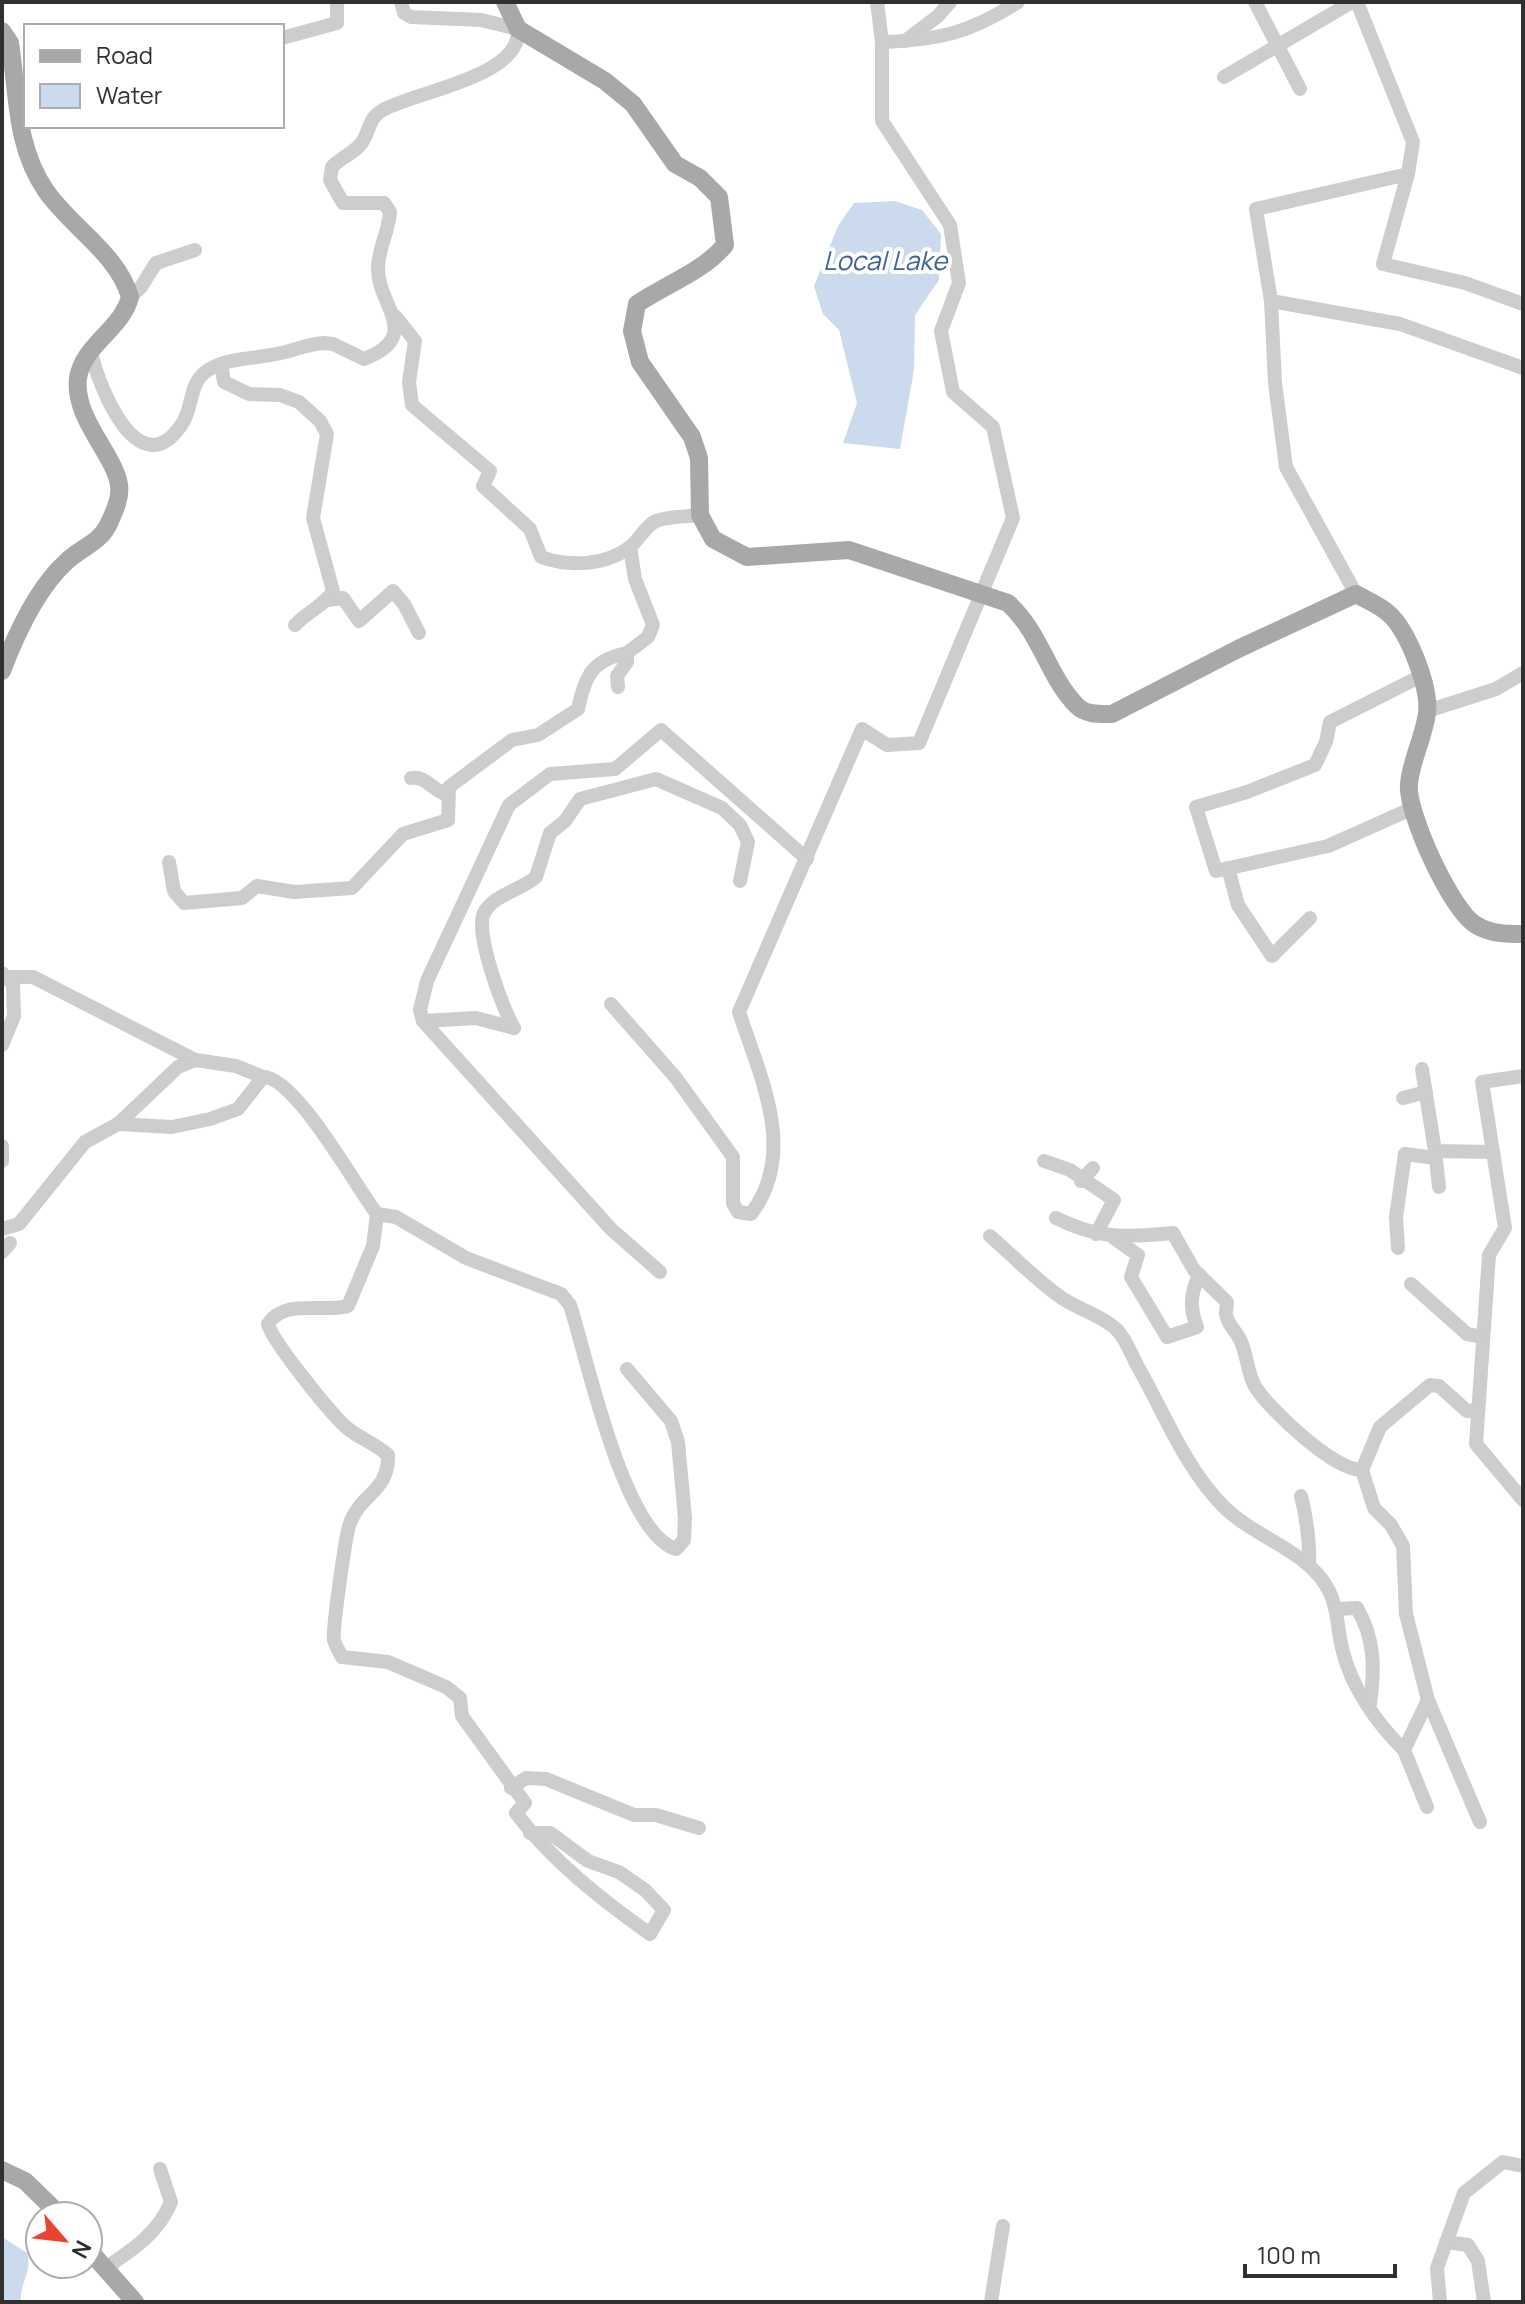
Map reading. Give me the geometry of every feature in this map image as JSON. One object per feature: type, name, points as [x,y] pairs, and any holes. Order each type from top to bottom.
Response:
[{"type":"main road","points":[[505,2],[518,29],[605,81],[633,104],[675,164],[700,178],[719,197],[725,245],[713,259],[669,282],[637,304],[632,331],[640,362],[692,437],[699,458],[700,515],[713,539],[747,557],[849,550],[1008,603],[1027,620],[1078,707],[1093,714],[1112,714],[1252,642],[1356,594],[1389,613],[1409,645],[1421,676],[1427,711],[1409,785],[1411,809],[1457,904],[1473,924],[1495,934],[1523,934]]},
{"type":"main road","points":[[2,31],[10,43],[19,128],[44,189],[112,264],[130,297],[123,314],[91,352],[78,378],[97,443],[119,484],[118,499],[99,540],[68,561],[42,595],[13,640],[2,671]]},
{"type":"main road","points":[[2,2170],[25,2181],[45,2200]]},
{"type":"main road","points":[[104,2269],[135,2302]]},
{"type":"street","points":[[284,37],[337,23],[337,2]]},
{"type":"street","points":[[401,2],[404,13],[411,17],[481,20],[518,29],[514,50],[500,63],[383,110],[371,119],[363,142],[332,167],[330,180],[343,203],[384,203],[390,212],[378,268],[379,283],[395,316],[415,341],[409,382],[412,405],[490,471],[483,486],[530,529],[541,557],[559,564],[573,561],[590,564],[630,547],[655,521],[700,515]]},
{"type":"street","points":[[611,1004],[676,1078],[733,1157],[733,1203],[738,1212],[751,1214],[761,1201],[772,1165],[775,1125],[739,1012],[862,729],[887,745],[919,743],[1013,518],[993,427],[953,392],[941,331],[959,283],[950,225],[882,121],[882,42],[877,2]]},
{"type":"street","points":[[905,41],[938,16],[950,2]]},
{"type":"street","points":[[882,42],[932,40],[974,26],[1018,2]]},
{"type":"street","points":[[1255,2],[1300,89]]},
{"type":"street","points":[[1224,77],[1354,2],[1413,142],[1408,174],[1383,264],[1465,283],[1523,304]]},
{"type":"street","points":[[1356,594],[1286,467],[1275,383],[1271,301],[1256,209],[1408,174]]},
{"type":"street","points":[[130,297],[141,287],[156,263],[195,250]]},
{"type":"street","points":[[1271,301],[1400,324],[1523,368]]},
{"type":"street","points":[[91,352],[114,413],[134,438],[144,444],[166,441],[174,433],[184,422],[198,380],[221,364],[323,343],[333,344],[364,359],[383,349],[391,338],[396,329],[395,316]]},
{"type":"street","points":[[221,364],[224,382],[249,394],[280,395],[299,402],[320,421],[327,434],[313,518],[333,591],[328,600]]},
{"type":"street","points":[[169,862],[174,891],[184,903],[242,898],[257,886],[294,892],[346,890],[371,872],[403,834],[448,820],[449,787],[512,740],[538,735],[578,709],[589,670],[602,660],[627,653],[648,637],[653,625],[635,579],[630,547]]},
{"type":"street","points":[[295,625],[310,609],[328,600],[343,598],[359,621],[393,591],[404,604],[419,633]]},
{"type":"street","points":[[618,687],[617,676],[627,662],[627,653]]},
{"type":"street","points":[[1427,711],[1496,689],[1523,673]]},
{"type":"street","points":[[1411,809],[1328,846],[1216,871],[1196,807],[1247,792],[1315,765],[1326,742],[1330,722],[1421,676]]},
{"type":"street","points":[[660,1272],[611,1229],[423,1021],[420,1010],[427,981],[509,805],[550,774],[615,769],[661,730],[807,859]]},
{"type":"street","points":[[411,778],[424,779],[439,793],[448,795]]},
{"type":"street","points":[[423,1021],[476,1018],[514,1028],[503,1005],[484,942],[481,925],[483,913],[494,902],[536,877],[550,833],[565,821],[580,799],[656,779],[722,808],[740,825],[748,842],[740,881]]},
{"type":"street","points":[[1228,868],[1238,905],[1272,956],[1310,918]]},
{"type":"street","points":[[2,1045],[14,1016],[6,975],[33,977],[195,1060],[236,1066],[279,1082],[319,1128],[377,1214],[373,1246],[348,1306],[289,1310],[273,1316],[268,1324],[270,1333],[282,1344],[305,1380],[348,1429],[388,1455],[389,1473],[350,1522],[342,1586],[333,1617],[334,1641],[342,1657],[388,1662],[460,1698],[462,1716],[511,1788],[525,1803],[516,1813],[530,1833],[597,1893],[650,1934],[664,1910],[645,1890],[619,1872],[588,1861],[550,1833],[530,1833]]},
{"type":"street","points":[[2,1229],[19,1224],[85,1142],[118,1124],[178,1067],[195,1060]]},
{"type":"street","points":[[1422,1069],[1439,1187]]},
{"type":"street","points":[[1523,1076],[1482,1082],[1505,1228],[1489,1255],[1476,1444],[1523,1500]]},
{"type":"street","points":[[118,1124],[172,1127],[210,1119],[238,1109],[263,1077]]},
{"type":"street","points":[[1403,1098],[1426,1092]]},
{"type":"street","points":[[2,1146],[2,1161]]},
{"type":"street","points":[[1398,1248],[1396,1217],[1405,1154],[1493,1152]]},
{"type":"street","points":[[1044,1161],[1070,1170],[1081,1181],[1114,1200],[1096,1234]]},
{"type":"street","points":[[1081,1181],[1093,1168]]},
{"type":"street","points":[[377,1214],[396,1217],[466,1258],[561,1294],[570,1305],[623,1476],[649,1530],[665,1546],[676,1549],[684,1540],[685,1518],[678,1442],[671,1421],[627,1369]]},
{"type":"street","points":[[1056,1218],[1114,1238],[1173,1233],[1199,1274],[1227,1302],[1226,1315],[1231,1329],[1238,1336],[1254,1386],[1263,1398],[1322,1452],[1349,1470],[1362,1470]]},
{"type":"street","points":[[990,1236],[1059,1297],[1117,1330],[1166,1417],[1177,1444],[1222,1505],[1271,1543],[1309,1564],[1328,1589],[1336,1609],[1342,1648],[1354,1687],[1370,1704],[1385,1731],[1404,1750],[1427,1807]]},
{"type":"street","points":[[1114,1238],[1138,1255],[1131,1277],[1167,1337],[1197,1327],[1191,1311],[1190,1295],[1199,1274]]},
{"type":"street","points":[[1411,1284],[1467,1334],[1483,1337]]},
{"type":"street","points":[[1477,1410],[1467,1411],[1439,1386],[1430,1385],[1380,1427],[1362,1470],[1374,1508],[1391,1525],[1403,1546],[1406,1614],[1428,1700],[1480,1822]]},
{"type":"street","points":[[1301,1496],[1304,1529],[1310,1543],[1309,1564]]},
{"type":"street","points":[[1336,1609],[1357,1608],[1364,1620],[1376,1664],[1370,1704]]},
{"type":"street","points":[[1404,1750],[1428,1700]]},
{"type":"street","points":[[511,1788],[526,1778],[546,1779],[634,1815],[656,1815],[699,1828]]},
{"type":"street","points":[[1440,2302],[1437,2268],[1464,2193],[1503,2162],[1523,2166]]},
{"type":"street","points":[[104,2269],[149,2236],[163,2220],[171,2202],[160,2169]]},
{"type":"street","points":[[991,2302],[1003,2226]]},
{"type":"street","points":[[1446,2242],[1468,2245],[1478,2261],[1484,2302]]},
{"type":"water","name":"Local Lake","points":[[895,201],[922,210],[941,234],[939,280],[915,315],[914,370],[900,449],[843,443],[857,403],[839,330],[823,314],[814,286],[838,226],[854,203]]},
{"type":"water","points":[[2,2237],[24,2251],[24,2280],[21,2302],[2,2302]]}]
